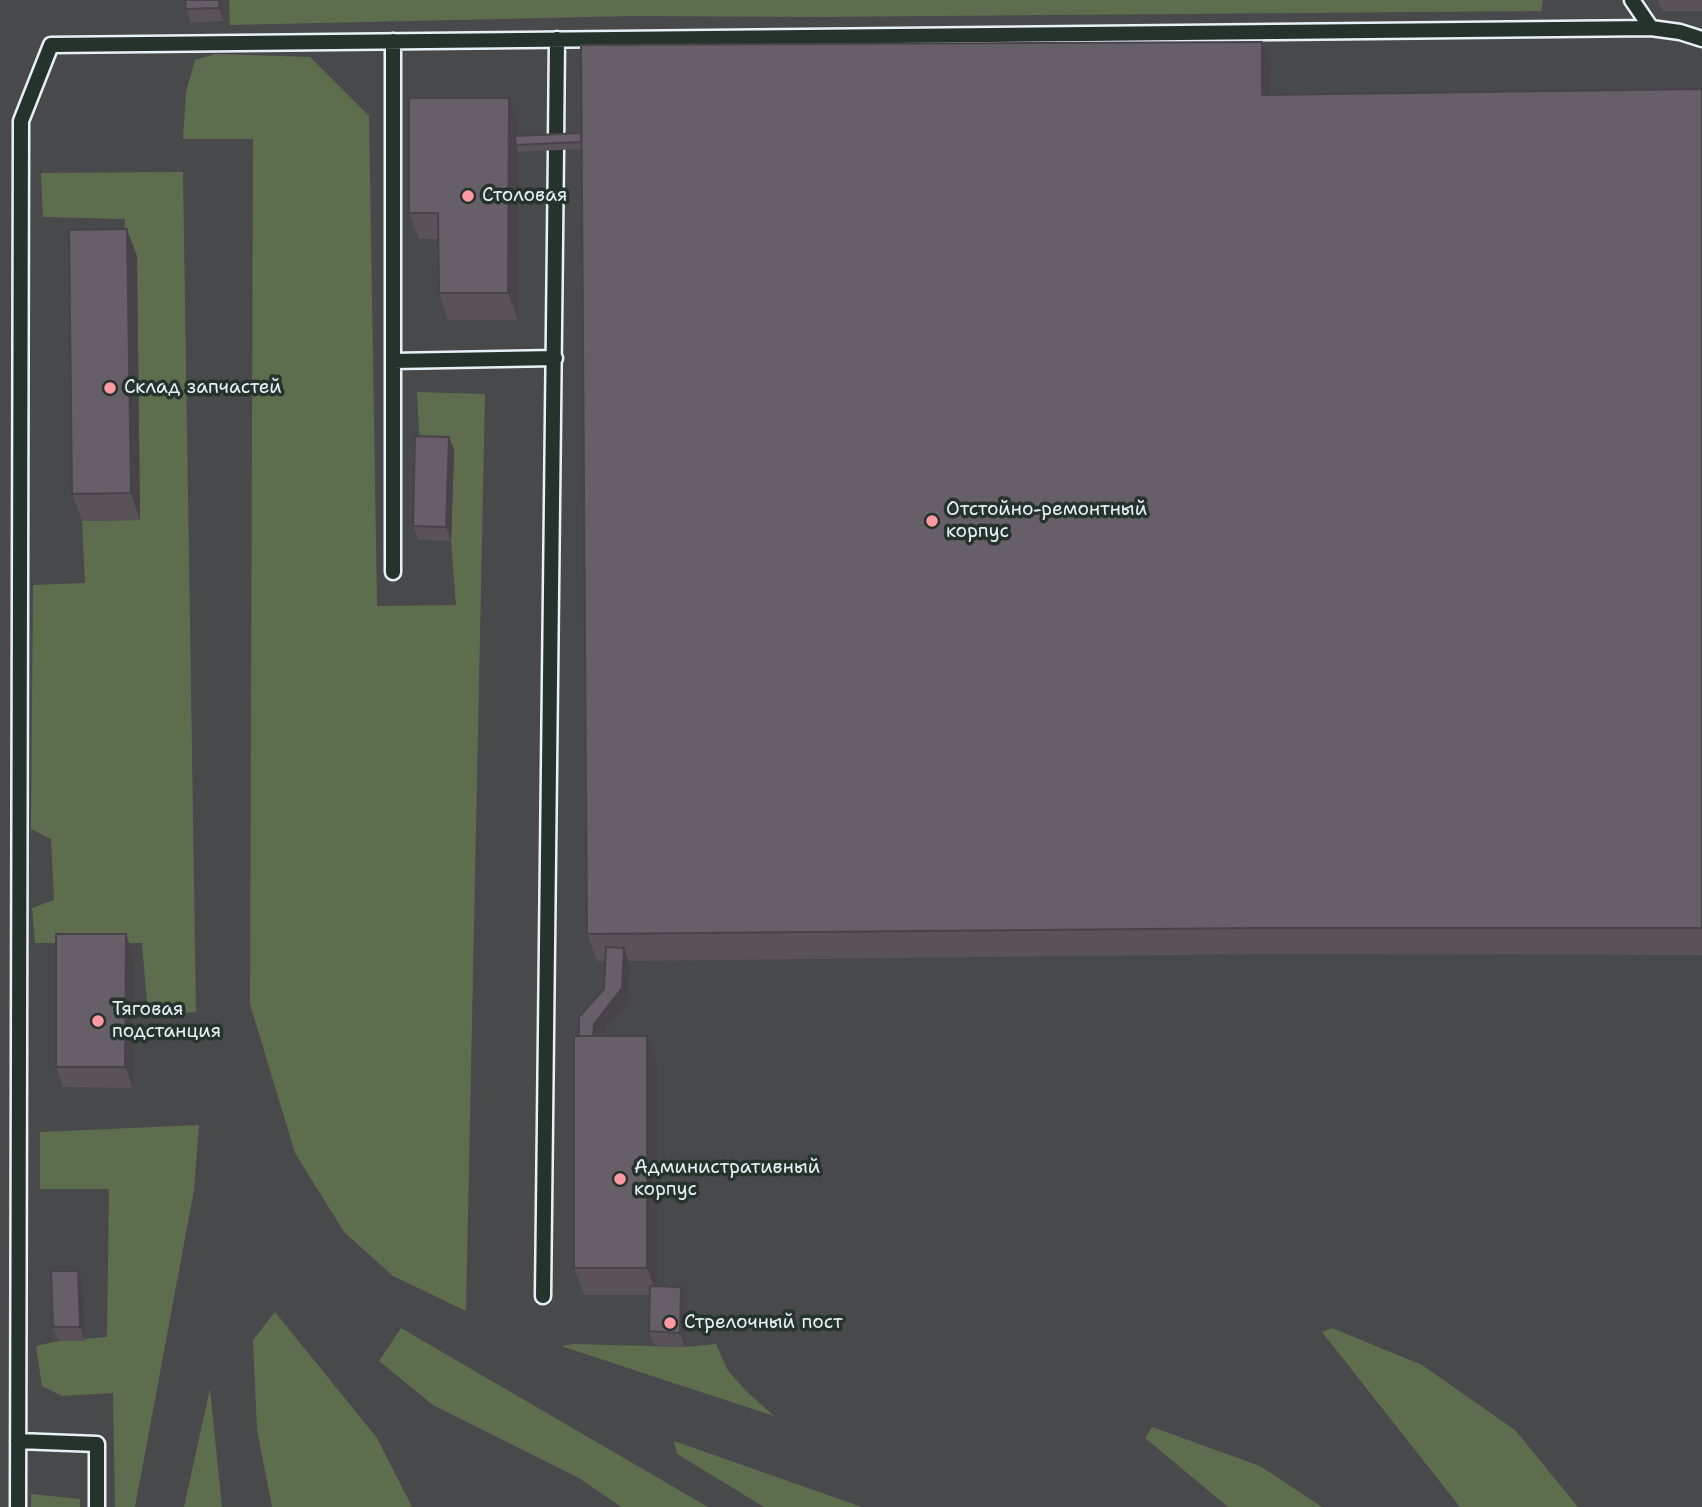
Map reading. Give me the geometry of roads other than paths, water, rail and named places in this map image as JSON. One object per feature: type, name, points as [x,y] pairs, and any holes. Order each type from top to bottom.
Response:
[{"type":"lane","points":[[1632,0],[1651,28]]},
{"type":"lane","points":[[18,1507],[21,121],[51,45],[1651,28],[1680,32],[1702,39]]},
{"type":"lane","points":[[543,1296],[557,40]]},
{"type":"lane","points":[[393,41],[393,572]]},
{"type":"lane","points":[[393,361],[555,358]]},
{"type":"lane","points":[[18,1441],[97,1444],[97,1507]]},
{"type":"place","name":"Столовая","points":[[468,196]]},
{"type":"place","name":"Склад запчастей","points":[[110,388]]},
{"type":"place","name":"Отстойно-ремонтный корпус","points":[[932,521]]},
{"type":"place","name":"Тяговая подстанция","points":[[98,1021]]},
{"type":"place","name":"Административный корпус","points":[[620,1179]]},
{"type":"place","name":"Стрелочный пост","points":[[670,1323]]}]
